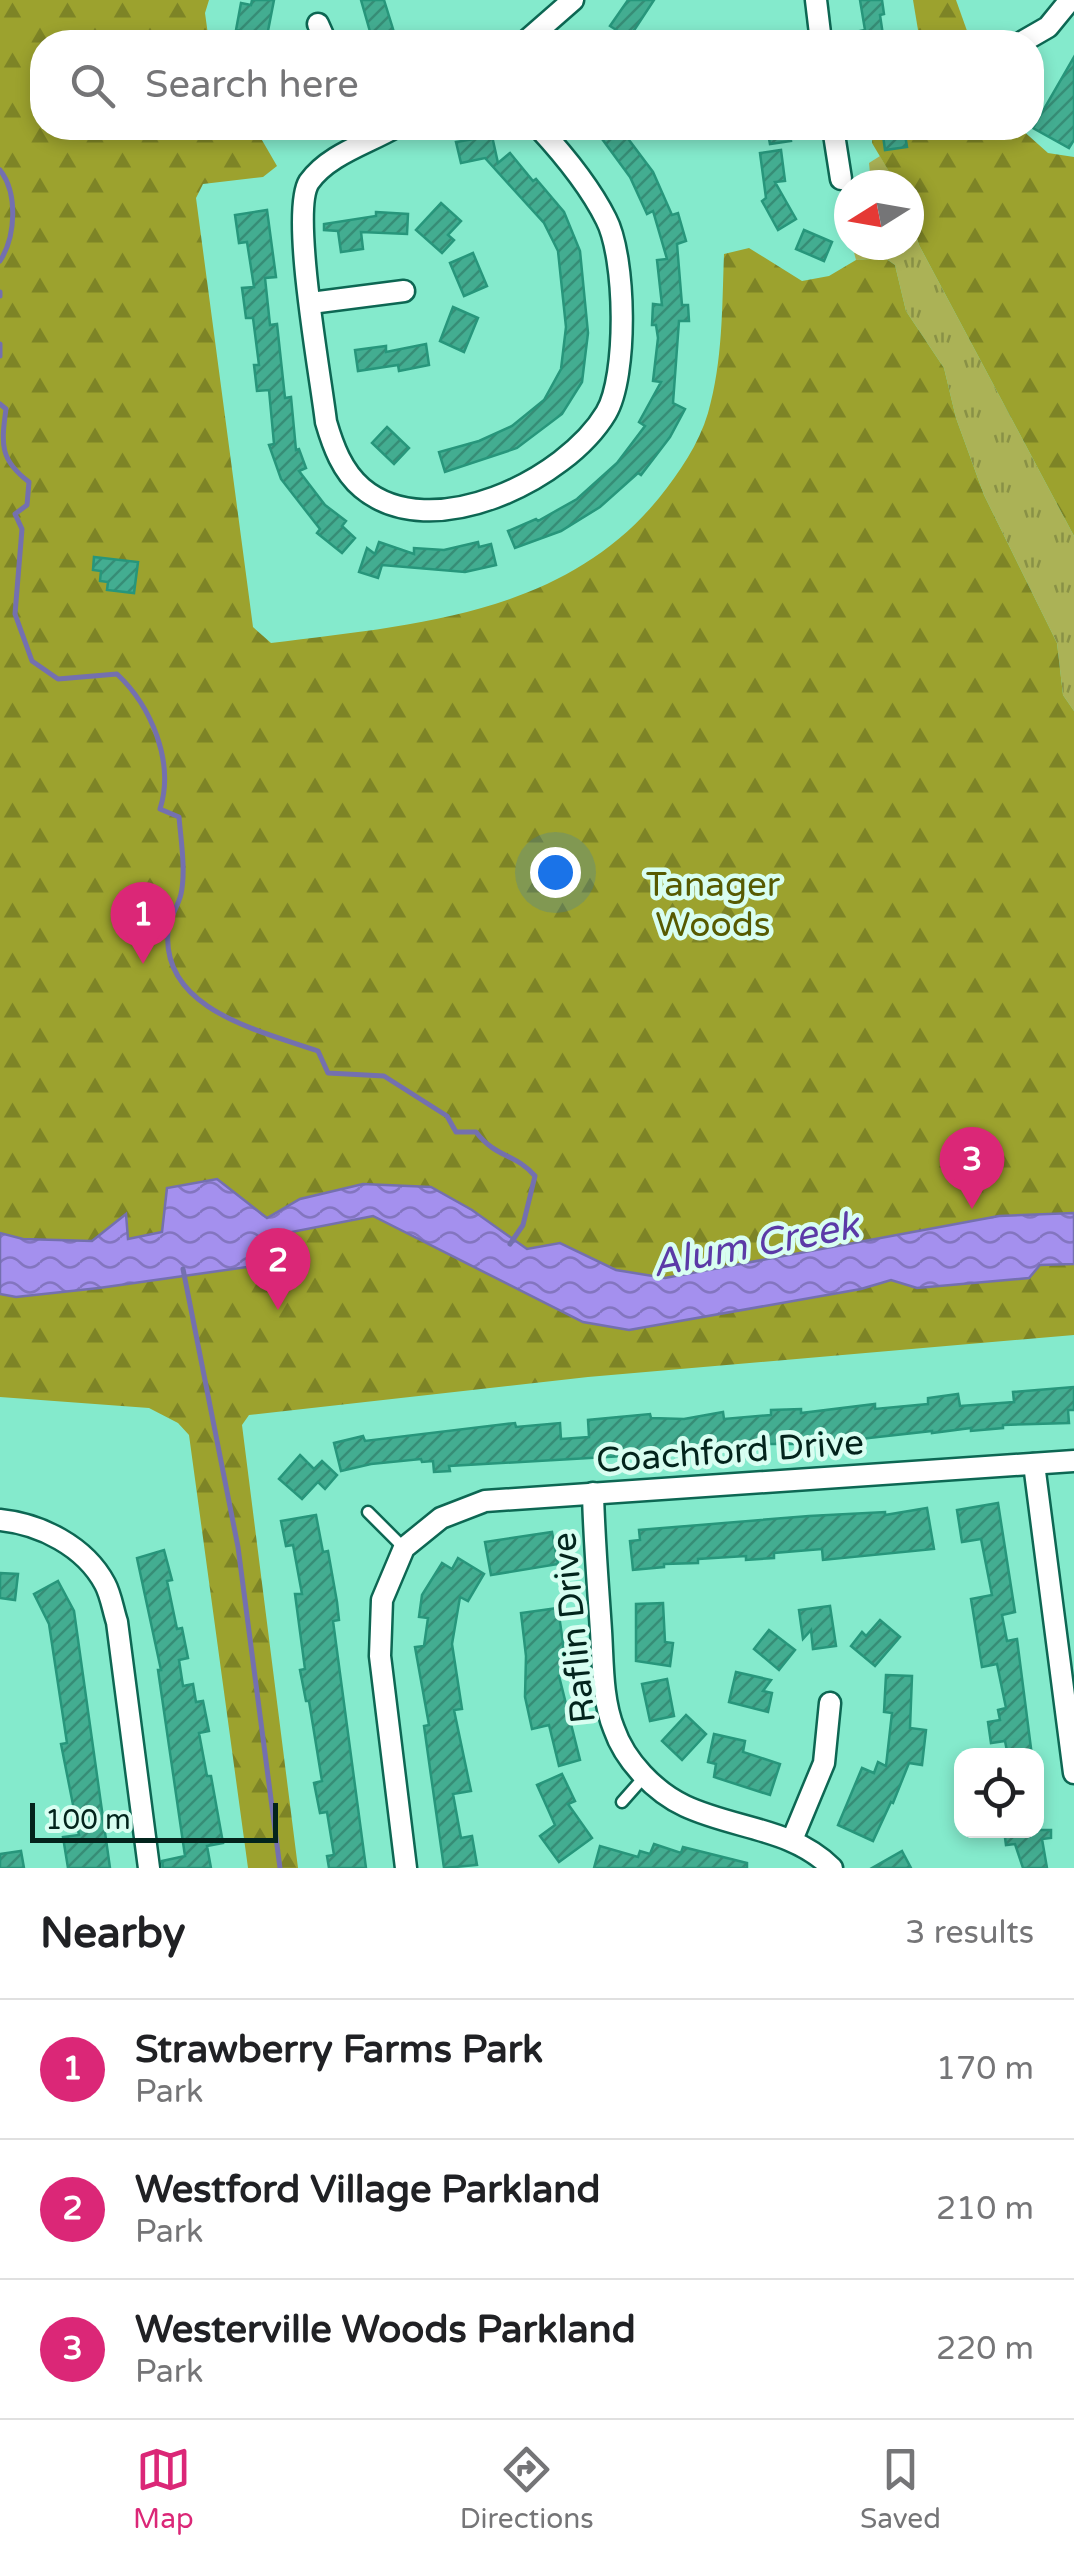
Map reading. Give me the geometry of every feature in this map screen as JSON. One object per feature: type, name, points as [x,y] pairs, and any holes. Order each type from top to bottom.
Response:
[{"type":"street","points":[[539,30],[573,0]]},
{"type":"street","points":[[816,0],[820,30]]},
{"type":"street","points":[[1043,30],[1068,10]]},
{"type":"street","points":[[362,140],[324,166],[304,192],[301,228],[326,422],[335,452],[363,489],[392,505],[442,512],[527,483],[582,445],[608,410],[620,369],[622,296],[608,222],[568,160],[550,140]]},
{"type":"street","points":[[835,140],[840,170]]},
{"type":"street","points":[[310,303],[404,291]]},
{"type":"street","name":"Coachford Drive","points":[[404,1548],[441,1518],[486,1500],[1074,1461]]},
{"type":"street","points":[[1034,1464],[1074,1773]]},
{"type":"street","name":"Raflin Drive","points":[[593,1493],[603,1672],[612,1728],[624,1750],[644,1776],[684,1806],[792,1840],[832,1868]]},
{"type":"street","points":[[0,1520],[26,1523],[84,1554],[106,1585],[117,1622],[149,1868]]},
{"type":"street","points":[[404,1548],[382,1600],[380,1656],[406,1868]]},
{"type":"street","points":[[792,1840],[824,1763],[830,1703]]},
{"type":"lane","points":[[368,1512],[404,1548]]},
{"type":"lane","points":[[622,1802],[644,1776]]},
{"type":"green space","name":"Tanager Woods","points":[[0,0],[209,0],[205,13],[207,30],[30,30],[30,140],[262,140],[277,166],[263,177],[203,184],[196,198],[253,627],[271,643],[377,629],[481,608],[531,591],[578,568],[621,537],[674,479],[704,425],[719,354],[724,254],[749,248],[802,281],[829,276],[856,260],[888,260],[895,265],[906,311],[944,368],[956,418],[984,495],[1057,643],[1063,695],[1074,711],[1074,1213],[999,1216],[665,1278],[616,1270],[560,1243],[527,1249],[472,1210],[430,1187],[300,1199],[267,1219],[128,1239],[127,1215],[92,1241],[23,1239],[0,1233]]},
{"type":"green space","points":[[913,0],[956,0],[967,30],[918,30]]},
{"type":"green space","points":[[872,140],[1033,140],[1048,153],[1074,157],[1074,536],[924,254],[924,170],[888,170]]},
{"type":"green space","points":[[880,156],[888,170],[870,170],[869,163]]},
{"type":"green space","points":[[924,254],[1074,536],[1074,711],[1063,695],[1057,643],[984,495],[956,418],[944,368],[906,311],[895,265],[888,260],[924,260]]},
{"type":"green space","points":[[373,1216],[629,1330],[861,1289],[892,1280],[917,1288],[1029,1278],[1040,1265],[1074,1264],[1074,1335],[588,1377],[249,1415],[242,1425],[298,1868],[248,1868],[189,1435],[178,1423],[149,1408],[0,1397],[0,1294],[16,1297],[310,1227]]},
{"type":"water","points":[[217,1179],[267,1218],[300,1199],[363,1184],[431,1187],[527,1249],[560,1243],[616,1270],[665,1278],[999,1216],[1074,1213],[1074,1264],[1040,1265],[1029,1278],[917,1288],[891,1280],[861,1289],[629,1330],[583,1322],[373,1216],[276,1235],[261,1265],[99,1288],[16,1297],[0,1294],[0,1233],[23,1239],[92,1241],[126,1214],[128,1239],[162,1232],[167,1188]]},
{"type":"building","points":[[252,0],[274,0],[268,30],[236,30],[241,3],[251,5]]},
{"type":"building","points":[[361,0],[384,0],[393,30],[370,30]]},
{"type":"building","points":[[628,0],[654,0],[634,30],[610,26]]},
{"type":"building","points":[[860,0],[882,0],[882,30],[865,30]]},
{"type":"building","points":[[1074,57],[1074,140],[1069,148],[1044,134],[1044,109]]},
{"type":"building","points":[[493,140],[498,163],[510,153],[564,212],[580,251],[588,333],[582,382],[562,414],[517,448],[445,472],[439,452],[479,441],[512,426],[544,400],[561,369],[566,327],[558,251],[544,223],[485,158],[461,163],[456,142]]},
{"type":"building","points":[[603,140],[629,140],[653,172],[672,215],[678,213],[686,241],[677,244],[682,305],[688,305],[689,321],[679,321],[673,403],[685,409],[670,437],[641,475],[638,473],[600,507],[561,531],[515,548],[508,531],[538,521],[577,499],[617,463],[645,426],[639,422],[661,382],[653,381],[658,338],[656,325],[652,325],[653,304],[662,305],[657,260],[667,259],[653,211],[647,214],[630,177]]},
{"type":"building","points":[[884,140],[906,140],[907,147],[885,150]]},
{"type":"building","points":[[781,150],[785,181],[775,182],[796,219],[778,230],[762,201],[766,198],[760,153]]},
{"type":"building","points":[[441,203],[461,221],[448,235],[454,240],[442,253],[416,230]]},
{"type":"building","points":[[267,210],[276,277],[265,278],[270,325],[277,324],[285,398],[291,397],[296,450],[299,449],[306,468],[299,471],[325,505],[346,521],[342,526],[355,538],[342,553],[317,533],[320,529],[281,479],[269,445],[274,444],[269,390],[257,391],[254,365],[259,365],[253,318],[246,318],[242,288],[254,287],[247,242],[239,243],[235,215]]},
{"type":"building","points":[[376,212],[408,214],[407,234],[361,232],[363,249],[341,252],[338,231],[324,230],[324,224],[376,216]]},
{"type":"building","points":[[804,230],[832,242],[824,261],[796,249]]},
{"type":"building","points":[[473,253],[487,286],[464,296],[450,263]]},
{"type":"building","points":[[453,307],[478,318],[464,352],[440,341]]},
{"type":"building","points":[[426,344],[429,365],[399,371],[398,365],[358,371],[355,350],[386,346],[386,352]]},
{"type":"building","points":[[387,427],[409,448],[394,464],[372,443]]},
{"type":"building","points":[[379,542],[414,554],[414,548],[444,550],[478,542],[479,547],[491,544],[496,565],[465,572],[382,565],[378,578],[359,572],[367,548],[375,554]]},
{"type":"building","points":[[94,557],[138,562],[134,593],[107,590],[108,582],[100,581],[101,571],[93,570]]},
{"type":"building","points":[[1074,1387],[1074,1410],[1068,1410],[1069,1423],[1003,1425],[815,1444],[654,1450],[624,1456],[449,1466],[450,1471],[434,1472],[433,1461],[421,1459],[341,1471],[334,1443],[363,1436],[365,1441],[515,1423],[516,1427],[560,1423],[561,1439],[589,1437],[588,1420],[650,1414],[651,1418],[684,1419],[723,1412],[724,1419],[771,1415],[771,1410],[801,1409],[801,1413],[875,1404],[875,1409],[928,1404],[928,1398],[958,1394],[960,1406],[1014,1402],[1013,1392]]},
{"type":"building","points":[[300,1455],[314,1469],[322,1461],[337,1475],[325,1489],[318,1482],[302,1499],[279,1479]]},
{"type":"building","points":[[998,1503],[1015,1612],[1002,1615],[1007,1641],[1017,1639],[1031,1748],[1006,1748],[1005,1741],[991,1743],[988,1722],[1000,1720],[998,1710],[1006,1708],[997,1664],[982,1667],[971,1599],[992,1595],[981,1539],[962,1542],[957,1510]]},
{"type":"building","points":[[927,1508],[934,1549],[823,1560],[822,1549],[774,1553],[774,1558],[698,1559],[698,1563],[633,1570],[630,1541],[640,1540],[639,1530],[809,1516],[885,1515]]},
{"type":"building","points":[[316,1515],[323,1552],[328,1551],[337,1602],[339,1620],[333,1621],[366,1868],[329,1868],[327,1856],[334,1855],[327,1812],[320,1813],[314,1783],[322,1781],[300,1670],[305,1669],[295,1594],[302,1594],[293,1545],[286,1546],[281,1521]]},
{"type":"building","points":[[552,1532],[558,1564],[491,1575],[485,1542]]},
{"type":"building","points":[[164,1550],[172,1580],[167,1581],[177,1629],[182,1628],[188,1658],[179,1660],[183,1686],[193,1684],[196,1702],[203,1701],[209,1731],[199,1733],[223,1843],[207,1846],[211,1868],[163,1868],[162,1861],[185,1856],[161,1670],[137,1558]]},
{"type":"building","points":[[458,1558],[484,1574],[468,1601],[460,1597],[452,1644],[462,1709],[454,1710],[471,1791],[453,1794],[461,1838],[472,1836],[477,1865],[444,1868],[424,1726],[429,1725],[415,1647],[424,1646],[428,1618],[419,1617],[422,1595],[442,1563],[452,1569]]},
{"type":"building","points":[[0,1573],[18,1574],[15,1600],[0,1598]]},
{"type":"building","points":[[58,1581],[74,1611],[110,1868],[68,1868],[63,1837],[79,1835],[61,1744],[67,1743],[49,1624],[34,1594]]},
{"type":"building","points":[[663,1603],[665,1642],[673,1643],[670,1666],[636,1661],[636,1604]]},
{"type":"building","points":[[830,1606],[836,1646],[813,1649],[811,1630],[803,1639],[799,1610]]},
{"type":"building","points":[[558,1608],[563,1643],[563,1676],[559,1676],[580,1760],[559,1766],[549,1725],[532,1729],[525,1697],[521,1613]]},
{"type":"building","points":[[880,1620],[900,1637],[875,1666],[851,1646],[862,1632],[866,1636]]},
{"type":"building","points":[[769,1630],[795,1650],[779,1670],[754,1649]]},
{"type":"building","points":[[736,1672],[771,1680],[763,1691],[772,1693],[768,1712],[729,1702]]},
{"type":"building","points":[[886,1675],[912,1676],[910,1728],[926,1730],[922,1765],[909,1763],[873,1841],[838,1825],[862,1768],[874,1773],[878,1762],[886,1766],[892,1713],[884,1712]]},
{"type":"building","points":[[667,1679],[674,1716],[650,1721],[642,1684]]},
{"type":"building","points":[[686,1715],[706,1734],[682,1760],[662,1741]]},
{"type":"building","points":[[714,1734],[745,1741],[743,1752],[780,1764],[770,1795],[714,1777],[716,1764],[708,1762]]},
{"type":"building","points":[[562,1774],[575,1801],[568,1804],[592,1838],[559,1862],[540,1836],[555,1825],[537,1785]]},
{"type":"building","points":[[1044,1830],[1051,1830],[1051,1838],[1042,1839],[1047,1868],[1023,1868],[1015,1844],[1006,1845],[1005,1838],[1044,1838]]},
{"type":"building","points":[[654,1844],[681,1853],[683,1847],[747,1863],[747,1868],[594,1868],[600,1846],[638,1857],[640,1851],[650,1854]]},
{"type":"building","points":[[21,1851],[24,1868],[0,1868],[0,1854]]},
{"type":"building","points":[[902,1851],[911,1868],[872,1868]]},
{"type":"waterway","points":[[0,170],[10,190],[13,215],[0,261]]},
{"type":"waterway","points":[[0,344],[0,356]]},
{"type":"waterway","points":[[0,404],[6,409],[5,451],[12,466],[29,482],[27,505],[15,514],[22,529],[15,614],[32,661],[58,679],[117,674],[140,702],[157,736],[164,773],[160,809],[179,817],[182,846],[181,894],[168,931],[170,958],[180,980],[219,1013],[318,1051],[328,1073],[384,1076],[447,1116],[456,1132],[476,1132],[491,1147],[528,1169],[535,1176],[523,1225],[510,1244]]},
{"type":"waterway","points":[[183,1269],[238,1547],[280,1868]]},
{"type":"place","name":"Strawberry Farms Park","points":[[143,964]]},
{"type":"place","name":"Westerville Woods Parkland","points":[[972,1209]]},
{"type":"place","name":"Westford Village Parkland","points":[[278,1310]]},
{"type":"water label","name":"Alum Creek","points":[[755,1244]]}]
